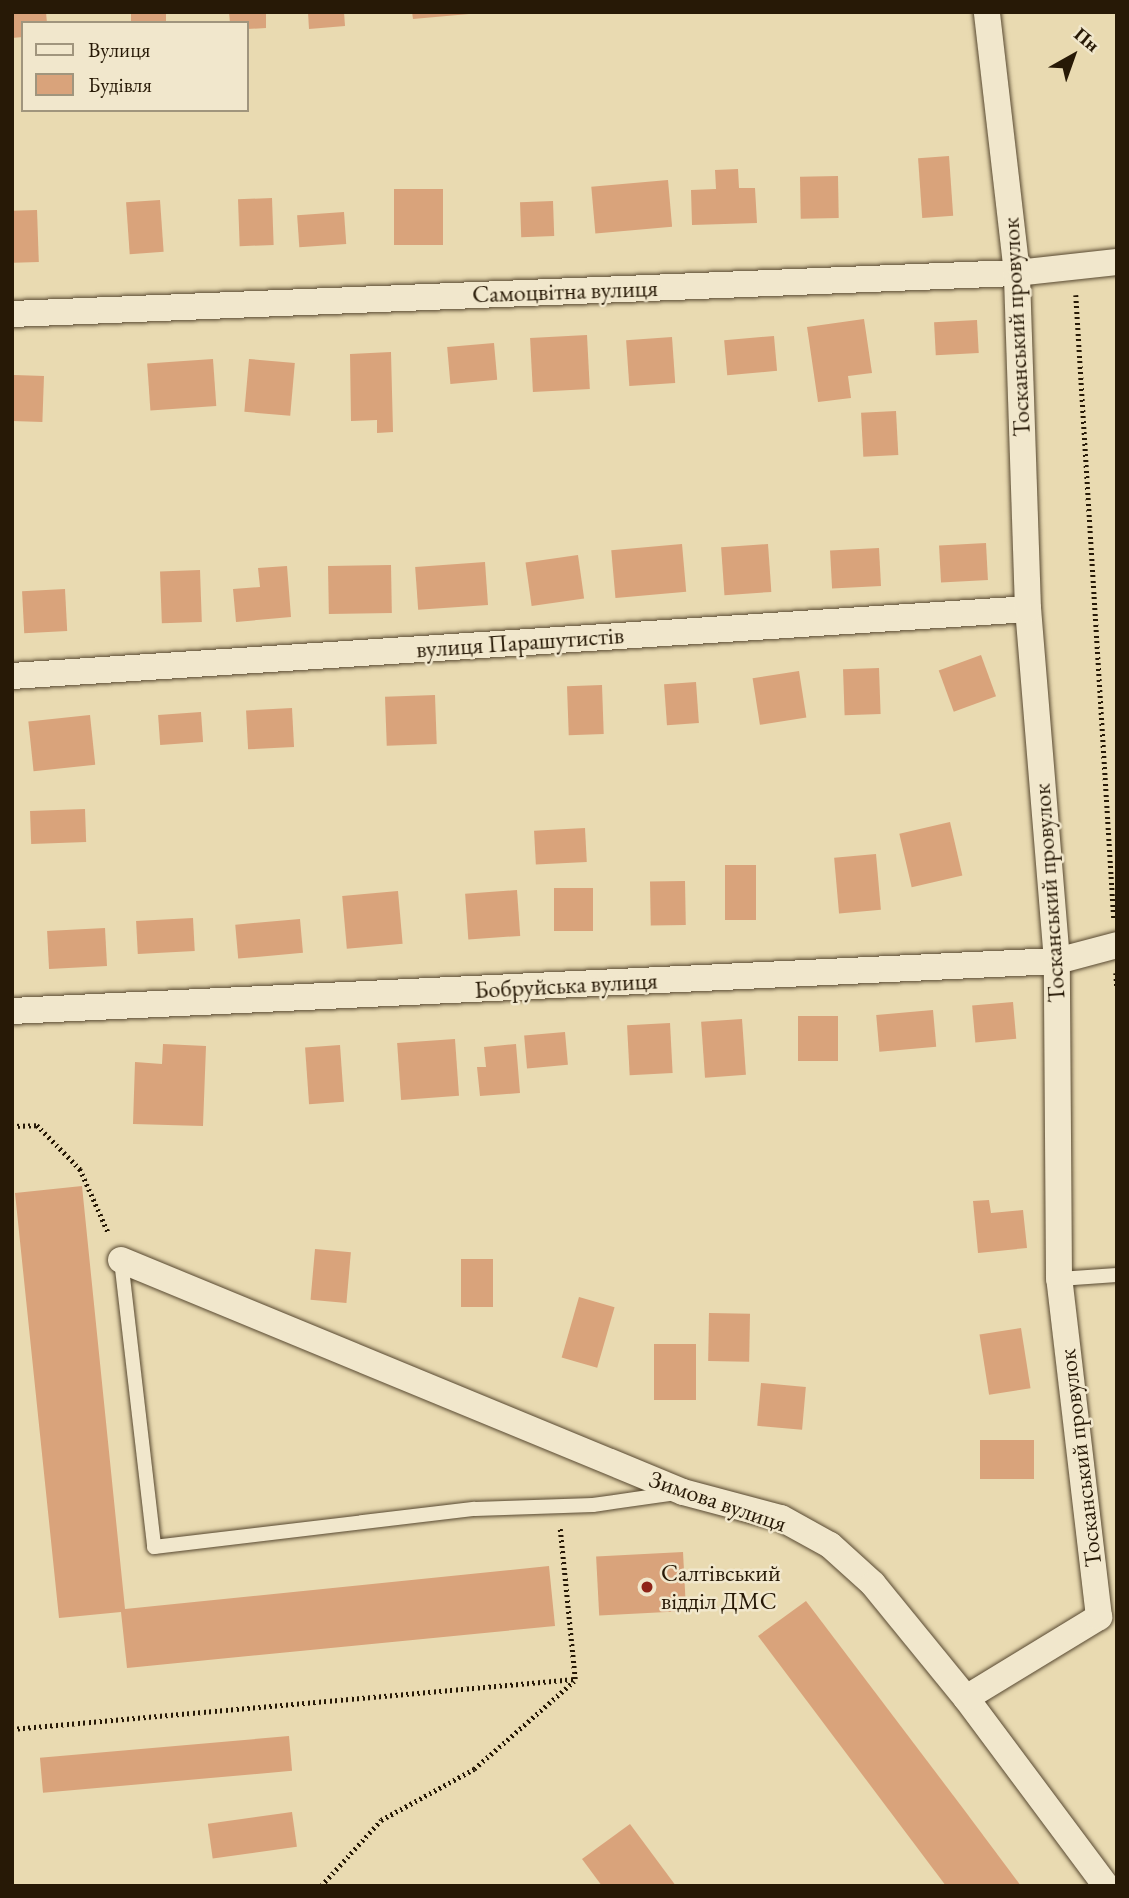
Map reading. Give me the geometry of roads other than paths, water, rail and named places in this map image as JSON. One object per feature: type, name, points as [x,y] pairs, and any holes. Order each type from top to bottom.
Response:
[{"type":"street","name":"Тосканський провулок","points":[[966,1698],[1099,1617],[1059,1279],[1057,961],[1028,609],[1017,273],[987,12]]},
{"type":"street","name":"Самоцвітна вулиця","points":[[12,314],[1017,273],[1117,262]]},
{"type":"street","name":"вулиця Парашутистів","points":[[12,676],[1028,609]]},
{"type":"street","name":"Бобруйська вулиця","points":[[12,1011],[1057,961],[1116,945]]},
{"type":"street","name":"Зимова вулиця","points":[[121,1260],[682,1492],[780,1518],[830,1545],[873,1584],[966,1698],[1106,1886]]},
{"type":"lane","points":[[121,1260],[154,1547],[475,1509],[558,1506],[682,1492]]},
{"type":"lane","points":[[1059,1279],[1117,1275]]},
{"type":"place","name":"Салтівський відділ ДМС","points":[[647,1587]]}]
